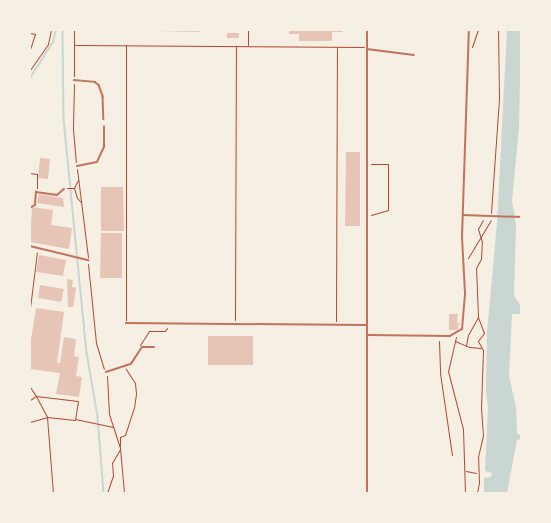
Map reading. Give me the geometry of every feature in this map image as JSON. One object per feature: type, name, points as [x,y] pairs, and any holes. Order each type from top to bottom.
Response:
[{"type":"lane","points":[[367,30],[367,493]]},
{"type":"lane","points":[[367,335],[439,336],[457,334],[463,323],[463,215],[469,30]]},
{"type":"lane","points":[[367,48],[414,55]]},
{"type":"lane","points":[[74,80],[95,82],[99,85],[103,96],[104,119]]},
{"type":"lane","points":[[77,166],[97,162],[104,147],[104,127]]},
{"type":"lane","points":[[30,208],[35,205],[36,192],[57,194],[64,189]]},
{"type":"lane","points":[[463,215],[521,217]]},
{"type":"lane","points":[[30,246],[88,260]]},
{"type":"lane","points":[[126,323],[366,325]]},
{"type":"lane","points":[[106,372],[136,360],[142,347],[154,347]]},
{"type":"path","points":[[30,70],[48,44],[51,30]]},
{"type":"path","points":[[74,30],[73,130],[78,180],[96,343],[106,372],[109,414],[120,448],[112,463],[113,476],[107,493]]},
{"type":"path","points":[[248,30],[248,46]]},
{"type":"path","points":[[472,48],[478,30]]},
{"type":"path","points":[[464,265],[480,234],[490,222],[499,98],[498,30]]},
{"type":"path","points":[[30,33],[35,34],[30,49]]},
{"type":"path","points":[[74,46],[336,46],[367,48]]},
{"type":"path","points":[[126,46],[126,323]]},
{"type":"path","points":[[235,325],[236,46]]},
{"type":"path","points":[[336,46],[336,325]]},
{"type":"path","points":[[366,164],[388,164],[388,210],[377,215],[366,215]]},
{"type":"path","points":[[30,173],[37,174],[36,192]]},
{"type":"path","points":[[78,180],[74,188],[77,198],[81,202]]},
{"type":"path","points":[[64,189],[74,188]]},
{"type":"path","points":[[477,493],[479,483],[477,473],[483,436],[481,348],[478,338],[484,333],[478,317],[476,268],[481,259],[482,242],[478,229],[486,215]]},
{"type":"path","points":[[30,308],[38,248]]},
{"type":"path","points":[[466,346],[468,335],[478,317]]},
{"type":"path","points":[[140,349],[146,334],[149,331],[165,331],[167,323]]},
{"type":"path","points":[[457,334],[448,371],[462,422],[465,493]]},
{"type":"path","points":[[439,336],[440,373],[452,455]]},
{"type":"path","points":[[455,341],[466,346],[481,348]]},
{"type":"path","points":[[124,366],[135,383],[136,392],[134,408],[125,434],[120,437],[124,493]]},
{"type":"path","points":[[30,387],[47,417],[53,493]]},
{"type":"path","points":[[30,400],[36,396],[78,401],[75,419]]},
{"type":"path","points":[[30,422],[47,417],[74,422],[75,419],[113,428]]},
{"type":"path","points":[[465,472],[477,473]]},
{"type":"shaded area","points":[[507,30],[521,30],[519,128],[512,201],[516,224],[514,296],[521,306],[521,314],[512,314],[509,376],[516,407],[517,434],[521,435],[521,439],[517,440],[507,493],[484,493],[484,478],[491,477],[492,473],[485,471],[488,408],[486,390],[487,332],[497,223]]},
{"type":"building","points":[[115,30],[200,30],[199,32]]},
{"type":"building","points":[[289,30],[343,30],[343,32],[332,32],[332,41],[299,41],[299,34],[289,34]]},
{"type":"building","points":[[227,33],[239,33],[239,38],[227,38]]},
{"type":"building","points":[[346,152],[360,152],[360,226],[345,226]]},
{"type":"building","points":[[40,158],[50,159],[48,179],[38,178]]},
{"type":"building","points":[[101,187],[123,187],[124,231],[101,231]]},
{"type":"building","points":[[39,194],[63,198],[64,207],[37,203]]},
{"type":"building","points":[[32,207],[53,210],[51,225],[72,228],[69,249],[30,242]]},
{"type":"building","points":[[101,233],[122,233],[122,278],[100,278]]},
{"type":"building","points":[[39,255],[66,260],[63,276],[36,272]]},
{"type":"building","points":[[67,279],[73,280],[72,287],[76,288],[73,307],[68,307]]},
{"type":"building","points":[[40,285],[64,289],[61,302],[38,298]]},
{"type":"building","points":[[36,308],[64,312],[57,363],[60,363],[64,337],[76,339],[74,356],[79,357],[76,376],[82,377],[79,397],[56,394],[60,373],[30,369],[30,346]]},
{"type":"building","points":[[449,314],[458,314],[457,323],[460,323],[457,330],[449,330]]},
{"type":"building","points":[[208,336],[253,336],[253,365],[208,365]]},
{"type":"waterway","points":[[30,78],[53,42],[56,30]]},
{"type":"waterway","points":[[63,30],[64,119],[87,353],[98,417],[104,493]]}]
